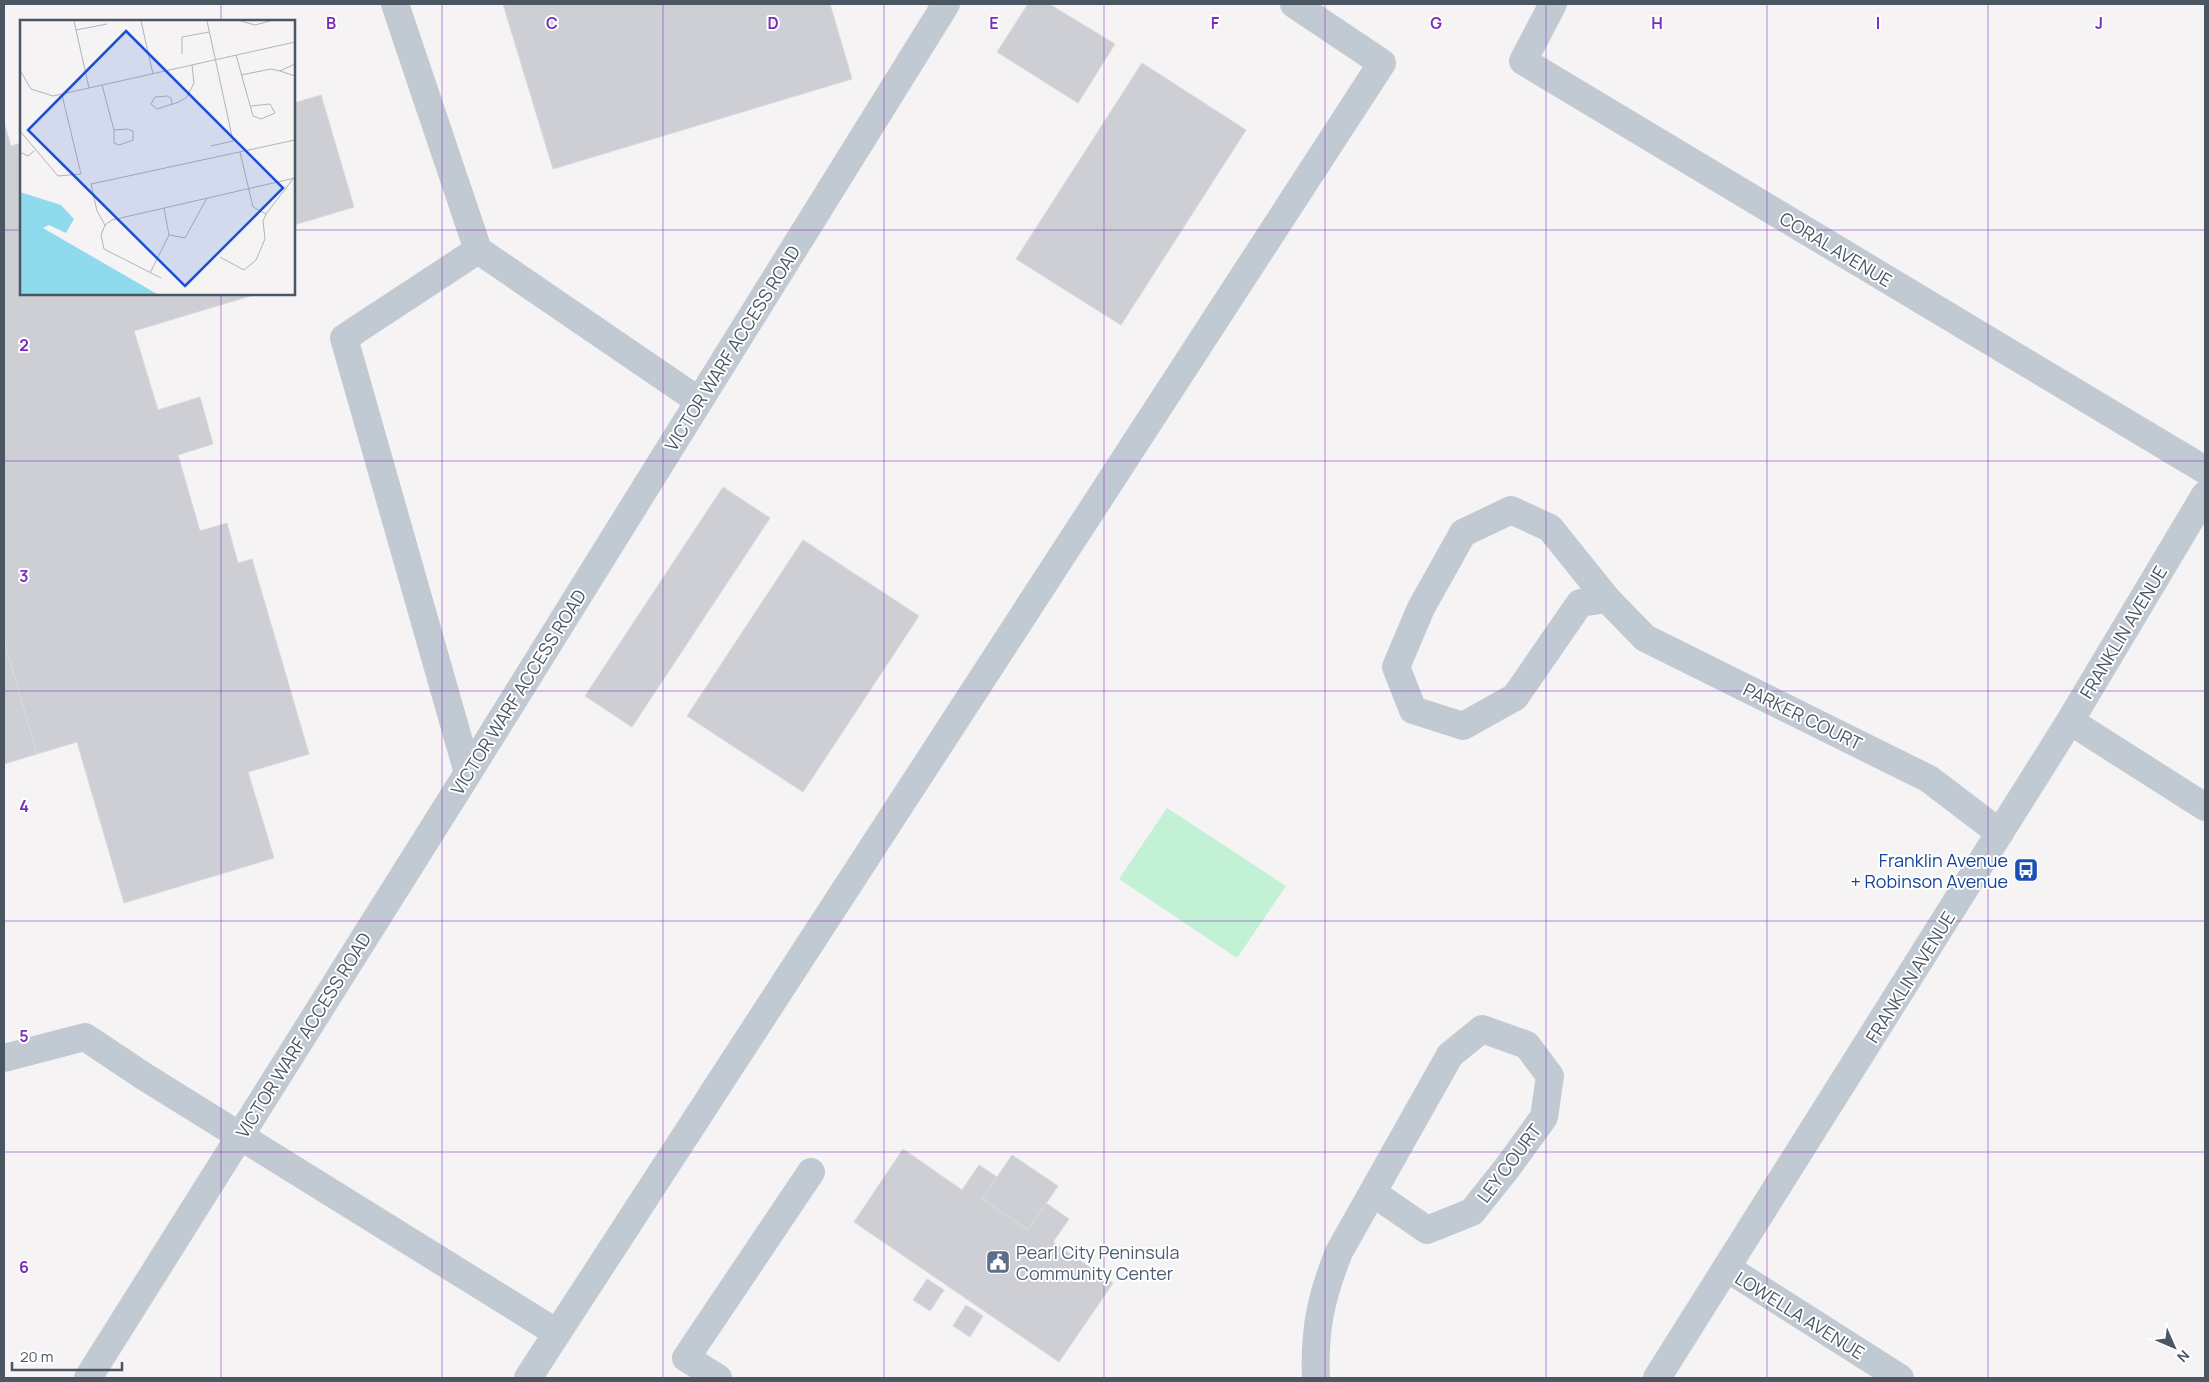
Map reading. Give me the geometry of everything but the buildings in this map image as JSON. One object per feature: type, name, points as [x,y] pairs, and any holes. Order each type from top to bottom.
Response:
[{"type":"street","points":[[395,4],[478,250],[699,401]]},
{"type":"street","name":"VICTOR WARF ACCESS ROAD","points":[[88,1378],[468,773],[946,4]]},
{"type":"street","points":[[528,1378],[1382,63],[1294,4]]},
{"type":"street","name":"CORAL AVENUE","points":[[1554,4],[1523,61],[2205,470]]},
{"type":"street","points":[[468,773],[344,338],[478,250]]},
{"type":"street","name":"FRANKLIN AVENUE","points":[[1657,1378],[2070,721],[2205,495]]},
{"type":"street","name":"PARKER COURT","points":[[1607,599],[1580,603],[1516,698],[1463,726],[1414,710],[1396,667],[1421,608],[1463,533],[1512,510],[1550,528],[1607,599],[1645,638],[1929,779],[2000,833]]},
{"type":"street","points":[[2070,721],[2205,807]]},
{"type":"street","name":"LEY COURT","points":[[1316,1378],[1315,1345],[1318,1313],[1327,1282],[1339,1252],[1450,1055],[1482,1029],[1527,1045],[1550,1076],[1544,1116],[1507,1168],[1472,1212],[1427,1230],[1373,1194]]},
{"type":"street","points":[[4,1058],[85,1037],[557,1333]]},
{"type":"street","points":[[718,1378],[686,1358],[811,1172]]},
{"type":"street","name":"LOWELLA AVENUE","points":[[1727,1268],[1900,1378]]},
{"type":"green space","points":[[1167,808],[1286,886],[1237,958],[1119,879]]},
{"type":"place","name":"Franklin Avenue + Robinson Avenue","points":[[2026,870]]},
{"type":"place","name":"Pearl City Peninsula Community Center","points":[[998,1262]]}]
